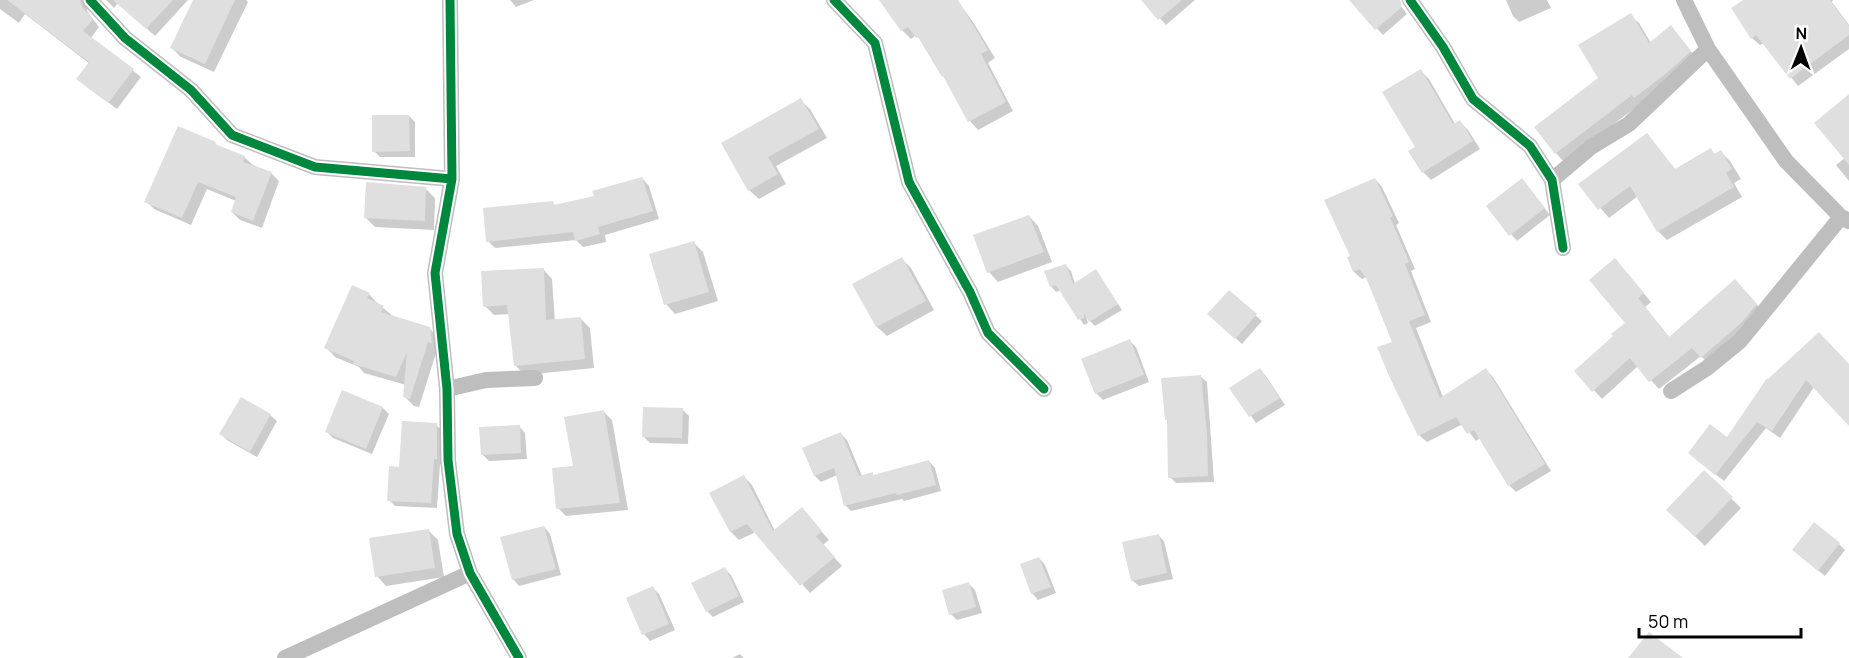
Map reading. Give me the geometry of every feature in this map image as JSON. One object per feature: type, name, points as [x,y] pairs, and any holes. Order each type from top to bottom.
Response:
[{"type":"street","points":[[90,0],[125,38],[191,90],[232,135],[315,167],[452,179]]},
{"type":"street","points":[[450,0],[452,179],[435,273],[447,389],[447,460],[457,534],[470,573],[519,658]]},
{"type":"street","points":[[834,0],[875,43],[909,182],[970,292],[988,333],[1044,389]]},
{"type":"street","points":[[1410,0],[1443,47],[1473,99],[1530,146],[1552,180],[1563,248]]},
{"type":"street","points":[[1671,391],[1707,368],[1740,341],[1845,219],[1786,161],[1708,49],[1684,0]]},
{"type":"street","points":[[1552,180],[1591,147],[1629,124],[1708,49]]},
{"type":"street","points":[[447,389],[486,380],[535,378]]},
{"type":"street","points":[[285,658],[470,573]]},
{"type":"building","points":[[7,0],[80,0],[82,7],[93,19],[83,31],[134,69],[108,103],[76,79],[89,62]]},
{"type":"building","points":[[113,0],[173,0],[146,29]]},
{"type":"building","points":[[193,0],[235,0],[205,64],[170,48]]},
{"type":"building","points":[[879,0],[958,0],[988,50],[981,54],[1006,102],[968,122],[918,37],[916,38],[908,27],[901,31]]},
{"type":"building","points":[[1141,0],[1182,0],[1158,20]]},
{"type":"building","points":[[1349,0],[1400,0],[1402,7],[1375,30]]},
{"type":"building","points":[[1743,0],[1830,0],[1849,26],[1849,35],[1790,79],[1756,35],[1751,39],[1731,8]]},
{"type":"building","points":[[1631,13],[1649,43],[1671,25],[1691,51],[1634,98],[1632,95],[1555,154],[1534,127],[1598,78],[1578,45]]},
{"type":"building","points":[[1421,69],[1453,124],[1460,120],[1473,141],[1422,173],[1408,151],[1415,147],[1382,92]]},
{"type":"building","points":[[1849,94],[1849,165],[1814,123]]},
{"type":"building","points":[[801,98],[819,129],[768,157],[778,174],[748,191],[721,143]]},
{"type":"building","points":[[372,115],[409,115],[410,151],[372,152]]},
{"type":"building","points":[[178,126],[245,156],[243,162],[272,172],[253,221],[231,212],[236,197],[198,182],[182,218],[144,202]]},
{"type":"building","points":[[1647,133],[1675,169],[1711,148],[1714,154],[1721,150],[1732,169],[1726,173],[1734,187],[1657,232],[1630,186],[1598,210],[1578,184]]},
{"type":"building","points":[[642,177],[653,211],[598,227],[600,234],[575,241],[573,232],[486,242],[483,208],[553,201],[554,205],[594,196],[592,191]]},
{"type":"building","points":[[1375,178],[1393,216],[1390,217],[1409,262],[1405,264],[1425,315],[1409,321],[1440,398],[1486,368],[1545,464],[1508,486],[1474,430],[1467,434],[1456,417],[1418,436],[1389,376],[1377,347],[1392,342],[1367,280],[1360,269],[1353,272],[1347,257],[1350,256],[1324,200]]},
{"type":"building","points":[[1522,178],[1545,208],[1509,236],[1486,206]]},
{"type":"building","points":[[366,182],[426,187],[425,221],[364,218]]},
{"type":"building","points":[[1029,215],[1044,252],[987,273],[973,235]]},
{"type":"building","points":[[694,241],[709,292],[664,305],[649,254]]},
{"type":"building","points":[[902,257],[926,301],[876,327],[852,284]]},
{"type":"building","points":[[1615,258],[1644,293],[1638,298],[1669,337],[1735,279],[1757,304],[1742,322],[1701,358],[1692,348],[1649,382],[1630,358],[1592,392],[1574,371],[1625,323],[1589,280]]},
{"type":"building","points":[[1066,264],[1073,284],[1096,269],[1118,304],[1089,322],[1084,313],[1084,318],[1078,320],[1056,285],[1050,287],[1044,271]]},
{"type":"building","points":[[544,268],[546,320],[581,317],[585,359],[514,366],[507,305],[483,307],[481,271]]},
{"type":"building","points":[[352,285],[370,293],[367,298],[384,306],[381,312],[430,327],[432,343],[428,342],[410,399],[403,397],[407,352],[396,377],[353,364],[354,361],[324,348]]},
{"type":"building","points":[[1229,290],[1257,314],[1235,339],[1207,314]]},
{"type":"building","points":[[1819,332],[1849,364],[1849,426],[1806,380],[1772,431],[1757,422],[1715,475],[1688,453],[1710,424],[1727,437],[1767,378]]},
{"type":"building","points":[[1130,339],[1144,375],[1095,394],[1081,359]]},
{"type":"building","points":[[1260,368],[1280,398],[1249,417],[1229,388]]},
{"type":"building","points":[[1201,375],[1207,434],[1208,476],[1168,478],[1167,419],[1165,420],[1161,378]]},
{"type":"building","points":[[342,390],[383,407],[366,449],[325,432]]},
{"type":"building","points":[[241,397],[271,414],[250,452],[219,434]]},
{"type":"building","points":[[643,407],[683,408],[682,438],[642,437]]},
{"type":"building","points":[[604,410],[620,503],[556,509],[552,468],[573,466],[564,417]]},
{"type":"building","points":[[402,421],[437,423],[437,459],[434,459],[431,503],[387,501],[389,466],[399,467]]},
{"type":"building","points":[[520,425],[521,453],[481,455],[479,427]]},
{"type":"building","points":[[841,432],[859,476],[873,472],[873,475],[929,460],[936,485],[844,506],[834,468],[814,476],[802,448]]},
{"type":"building","points":[[1704,470],[1733,497],[1695,537],[1666,510]]},
{"type":"building","points":[[744,475],[773,531],[802,507],[822,531],[816,536],[835,557],[800,586],[747,524],[730,532],[709,493]]},
{"type":"building","points":[[1814,522],[1840,543],[1818,571],[1792,550]]},
{"type":"building","points":[[544,526],[556,569],[512,580],[500,537]]},
{"type":"building","points":[[429,529],[435,568],[375,577],[369,538]]},
{"type":"building","points":[[1159,534],[1167,573],[1131,581],[1122,542]]},
{"type":"building","points":[[1039,557],[1051,587],[1031,594],[1020,564]]},
{"type":"building","points":[[725,567],[739,596],[706,612],[691,583]]},
{"type":"building","points":[[969,582],[976,607],[949,615],[942,590]]},
{"type":"building","points":[[653,586],[669,624],[642,635],[626,598]]},
{"type":"building","points":[[1649,632],[1683,658],[1628,658]]},
{"type":"cycle path","points":[[90,0],[125,38],[191,90],[232,135],[315,167],[452,179]]},
{"type":"cycle path","points":[[450,0],[452,179],[435,273],[447,389],[448,460],[457,534],[470,573],[519,658]]},
{"type":"cycle path","points":[[834,0],[875,43],[909,182],[970,292],[988,333],[1044,389]]},
{"type":"cycle path","points":[[1410,0],[1443,47],[1473,99],[1530,146],[1552,180],[1563,248]]}]
